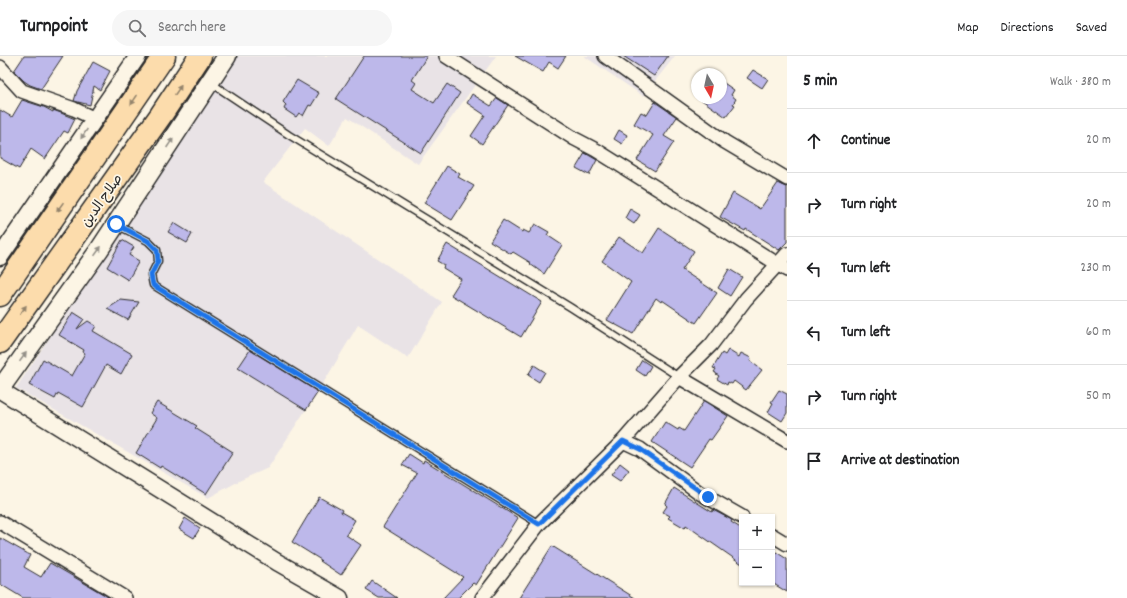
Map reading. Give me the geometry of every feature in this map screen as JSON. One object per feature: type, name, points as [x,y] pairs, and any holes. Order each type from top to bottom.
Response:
[{"type":"highway","name":"صلاح الدين","points":[[0,295],[164,56]]},
{"type":"highway","name":"صلاح الدين","points":[[0,342],[161,115],[200,56]]},
{"type":"main road","points":[[0,390],[116,224],[227,56]]},
{"type":"street","points":[[0,257],[138,56]]},
{"type":"street","points":[[446,56],[575,139],[596,150],[782,267]]},
{"type":"street","points":[[604,56],[725,142],[787,179]]},
{"type":"street","points":[[0,67],[22,91],[74,109],[95,119]]},
{"type":"street","points":[[482,598],[539,524],[623,441],[679,377],[711,345],[746,300],[782,267],[787,254]]},
{"type":"street","points":[[679,377],[787,441]]},
{"type":"street","points":[[0,390],[277,562],[340,598]]},
{"type":"street","points":[[623,441],[640,449],[700,493],[739,515]]},
{"type":"street","points":[[0,522],[126,598]]},
{"type":"street","points":[[775,537],[787,544]]},
{"type":"lane","points":[[210,82],[288,135],[550,295],[679,377]]},
{"type":"lane","points":[[116,224],[148,241],[157,250],[158,261],[151,275],[153,285],[539,524]]},
{"type":"shaded area","points":[[238,56],[496,56],[418,164],[347,117],[329,146],[305,128],[263,182],[442,302],[408,358],[358,325],[327,377],[268,468],[241,480],[208,498],[16,388]]},
{"type":"shaded area","points":[[584,56],[675,56],[643,96]]},
{"type":"building","points":[[24,56],[63,56],[41,89],[24,81],[14,71]]},
{"type":"building","points":[[364,56],[427,56],[412,80],[416,83],[412,89],[434,103],[447,84],[460,93],[421,153],[336,99]]},
{"type":"building","points":[[515,56],[566,56],[558,68],[549,62],[543,72]]},
{"type":"building","points":[[623,56],[668,56],[654,76]]},
{"type":"building","points":[[93,62],[110,71],[100,90],[94,86],[90,105],[74,101],[77,91]]},
{"type":"building","points":[[753,70],[768,79],[762,88],[747,78]]},
{"type":"building","points":[[297,80],[319,93],[311,106],[309,105],[303,116],[299,113],[296,117],[284,109],[286,105],[283,102]]},
{"type":"building","points":[[727,85],[734,90],[731,95],[736,99],[733,104],[735,105],[726,117],[708,104],[727,104]]},
{"type":"building","points":[[472,94],[491,106],[497,98],[508,105],[482,144],[471,136],[485,115],[467,103]]},
{"type":"building","points":[[22,100],[75,119],[68,133],[64,131],[45,159],[31,149],[19,169],[0,158],[0,110],[12,117]]},
{"type":"building","points":[[655,102],[677,117],[664,136],[674,142],[655,171],[637,160],[653,135],[634,124],[641,112],[647,115]]},
{"type":"building","points":[[619,130],[627,135],[622,144],[614,139]]},
{"type":"building","points":[[585,153],[597,160],[589,175],[576,168]]},
{"type":"building","points":[[447,166],[460,174],[458,177],[474,186],[452,220],[424,203]]},
{"type":"building","points":[[778,183],[787,187],[787,242],[779,250],[746,229],[745,231],[720,217],[733,193],[760,209]]},
{"type":"building","points":[[630,209],[640,215],[634,224],[625,218]]},
{"type":"building","points":[[503,220],[522,232],[523,230],[529,233],[535,224],[549,232],[547,235],[562,245],[544,274],[530,264],[531,263],[513,252],[511,254],[490,241]]},
{"type":"building","points":[[174,223],[192,234],[187,243],[168,232]]},
{"type":"building","points":[[659,228],[694,251],[682,270],[717,293],[696,323],[662,300],[661,302],[656,298],[633,334],[607,320],[631,282],[602,261],[619,237],[643,253]]},
{"type":"building","points":[[122,240],[134,247],[129,255],[139,261],[128,280],[107,267]]},
{"type":"building","points":[[447,244],[542,302],[521,337],[451,295],[461,279],[443,268],[444,265],[437,261]]},
{"type":"building","points":[[729,269],[742,277],[730,296],[718,288]]},
{"type":"building","points":[[121,300],[139,302],[128,320],[107,309]]},
{"type":"building","points":[[73,312],[84,319],[77,329],[88,321],[96,326],[93,331],[132,354],[121,374],[106,365],[83,407],[58,393],[55,399],[29,385],[43,359],[72,376],[85,353],[83,352],[84,350],[59,335]]},
{"type":"building","points":[[250,350],[318,392],[306,410],[238,368]]},
{"type":"building","points":[[728,350],[739,357],[741,353],[751,358],[750,361],[762,370],[746,390],[734,381],[732,384],[728,382],[727,385],[717,379],[719,376],[714,372],[716,369],[713,368],[722,353],[725,355]]},
{"type":"building","points":[[642,360],[651,366],[645,376],[636,370]]},
{"type":"building","points":[[534,365],[545,372],[539,382],[528,375]]},
{"type":"building","points":[[779,390],[787,394],[787,413],[782,421],[768,412],[773,403],[771,402]]},
{"type":"building","points":[[704,401],[728,416],[711,440],[709,439],[690,467],[652,442],[665,422],[678,430],[679,428],[684,431]]},
{"type":"building","points":[[157,402],[197,426],[195,428],[233,452],[206,494],[161,466],[160,468],[136,453],[157,418],[150,413]]},
{"type":"building","points":[[409,454],[423,463],[424,460],[518,518],[476,585],[473,583],[458,598],[443,598],[463,577],[383,527],[417,473],[402,465]]},
{"type":"building","points":[[620,463],[629,470],[620,481],[611,475]]},
{"type":"building","points":[[674,488],[712,512],[713,510],[732,520],[731,522],[739,527],[739,562],[686,525],[685,528],[668,518],[670,516],[663,512],[667,506],[665,504]]},
{"type":"building","points":[[319,497],[342,510],[341,512],[355,520],[346,535],[361,545],[341,575],[320,561],[321,560],[292,542]]},
{"type":"building","points":[[185,518],[200,528],[194,538],[179,529]]},
{"type":"building","points":[[0,538],[30,555],[24,567],[41,577],[50,563],[110,598],[23,598],[0,584]]},
{"type":"building","points":[[552,546],[635,598],[519,598]]},
{"type":"building","points":[[776,552],[787,559],[787,592],[775,585]]},
{"type":"building","points":[[372,581],[397,598],[379,598],[366,590]]},
{"type":"route","points":[[116,224],[148,241],[157,250],[158,261],[151,275],[153,285],[539,524],[623,441],[640,449],[700,493],[708,497]]}]
